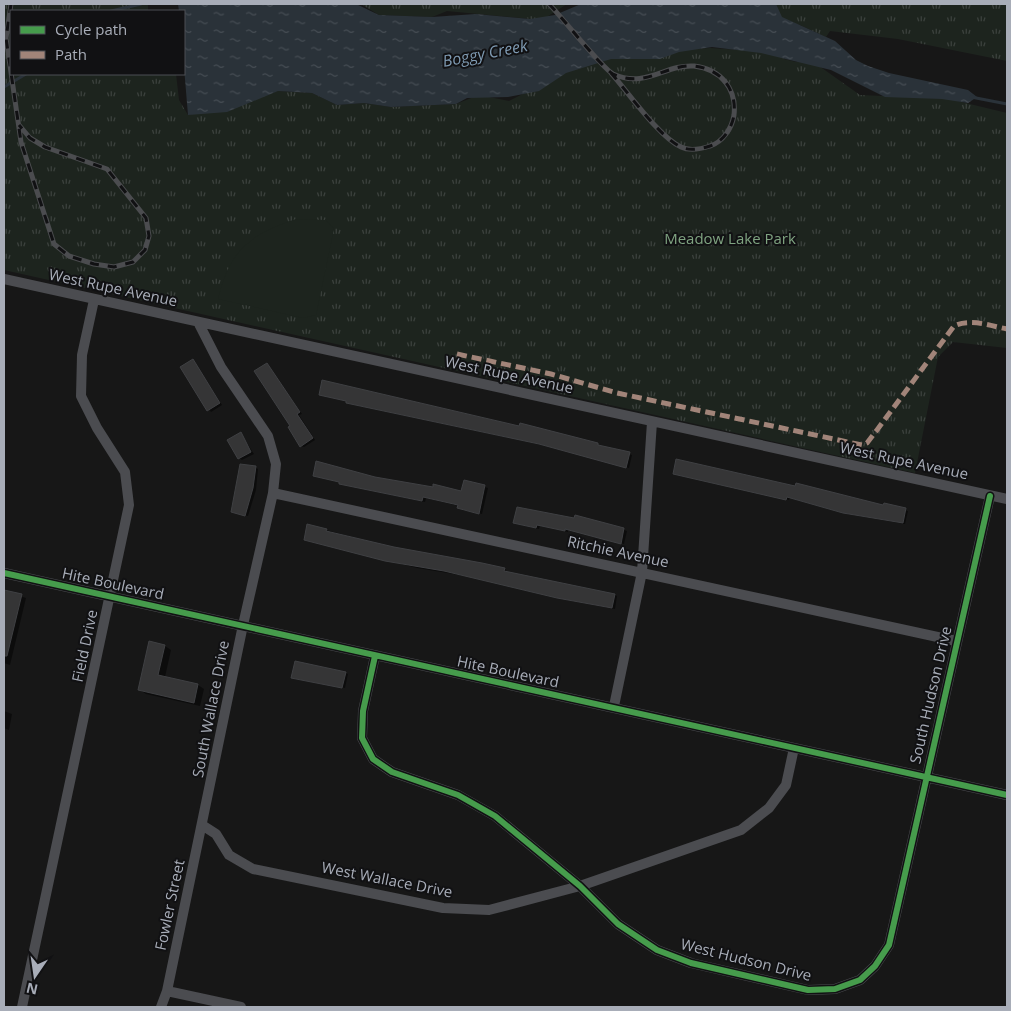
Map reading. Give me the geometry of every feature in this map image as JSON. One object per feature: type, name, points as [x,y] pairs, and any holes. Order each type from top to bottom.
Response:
[{"type":"street","name":"West Rupe Avenue","points":[[4,279],[1007,499]]},
{"type":"street","name":"Field Drive","points":[[22,1007],[130,506],[125,472],[97,428],[81,396],[82,356],[94,300]]},
{"type":"street","name":"South Wallace Drive","points":[[198,322],[221,368],[268,436],[276,464],[273,493],[243,625],[202,826]]},
{"type":"street","points":[[614,706],[642,572],[652,422]]},
{"type":"street","name":"Ritchie Avenue","points":[[273,493],[956,641]]},
{"type":"street","name":"South Hudson Drive","points":[[860,980],[875,966],[889,945],[990,496]]},
{"type":"street","name":"Hite Boulevard","points":[[4,573],[375,656],[614,706],[1007,795]]},
{"type":"street","name":"West Hudson Drive","points":[[375,656],[363,711],[362,738],[373,759],[392,772],[458,795],[495,816],[580,886],[618,924],[657,950],[691,963],[808,990],[835,989],[860,980]]},
{"type":"street","name":"West Wallace Drive","points":[[202,826],[216,834],[229,855],[254,869],[443,908],[489,910],[580,886],[741,830],[769,808],[786,785],[794,748]]},
{"type":"street","name":"Fowler Street","points":[[161,1007],[167,991],[202,826]]},
{"type":"street","points":[[167,991],[241,1007]]},
{"type":"green space","name":"Meadow Lake Park","points":[[4,4],[148,4],[148,10],[10,10],[10,75],[176,75],[179,100],[188,115],[245,102],[278,91],[312,93],[337,105],[364,103],[391,107],[456,104],[479,95],[509,101],[588,61],[661,51],[710,48],[774,52],[784,59],[796,62],[812,61],[860,95],[949,99],[1007,113],[1007,348],[953,342],[938,357],[915,473],[4,270]]},
{"type":"green space","points":[[361,4],[567,4],[542,20],[447,11],[432,17],[379,15]]},
{"type":"green space","points":[[771,4],[1007,4],[1007,61],[898,39],[830,31],[826,37],[800,25],[778,20]]},
{"type":"green space","points":[[296,219],[326,220],[334,229],[316,315],[303,318],[218,299],[229,268],[244,247],[266,231]]},
{"type":"water","points":[[178,4],[356,4],[379,15],[432,17],[476,14],[530,19],[555,15],[581,4],[776,4],[782,17],[835,41],[856,60],[868,66],[889,73],[968,90],[977,97],[968,103],[942,99],[885,97],[831,70],[761,53],[712,47],[679,52],[660,59],[611,59],[566,73],[539,91],[508,97],[467,98],[456,104],[391,107],[364,103],[337,105],[312,93],[278,91],[227,112],[188,115],[185,75],[185,10],[179,10]]},
{"type":"building","points":[[193,359],[220,403],[207,411],[180,367]]},
{"type":"building","points":[[267,363],[300,412],[297,414],[313,438],[300,447],[288,427],[290,426],[254,371]]},
{"type":"building","points":[[322,380],[519,426],[520,423],[630,452],[626,468],[539,444],[346,403],[346,401],[319,395]]},
{"type":"building","points":[[241,432],[251,452],[238,459],[227,440]]},
{"type":"building","points":[[676,459],[795,486],[796,483],[883,505],[884,503],[906,508],[903,523],[843,513],[787,497],[786,500],[673,474]]},
{"type":"building","points":[[316,461],[375,477],[433,487],[433,484],[461,491],[464,480],[485,485],[479,514],[457,508],[458,505],[423,497],[422,501],[339,484],[339,482],[313,476]]},
{"type":"building","points":[[240,464],[256,466],[253,488],[245,516],[231,512]]},
{"type":"building","points":[[517,507],[574,518],[575,515],[624,528],[621,544],[565,529],[565,531],[537,525],[536,528],[513,523]]},
{"type":"building","points":[[307,524],[327,529],[326,531],[394,547],[482,563],[505,568],[504,571],[615,594],[612,608],[557,598],[444,571],[385,561],[304,540]]},
{"type":"building","points":[[4,590],[22,594],[7,656],[4,656]]},
{"type":"building","points":[[149,641],[165,645],[158,675],[198,684],[194,703],[138,690]]},
{"type":"building","points":[[295,661],[346,672],[342,688],[291,678]]},
{"type":"waterway","name":"Boggy Creek","points":[[115,10],[141,4]]},
{"type":"waterway","name":"Boggy Creek","points":[[4,87],[24,75]]},
{"type":"waterway","points":[[971,97],[1007,104]]},
{"type":"railway","points":[[10,10],[11,4]]},
{"type":"railway","points":[[549,4],[613,74],[625,78],[645,78],[684,66],[694,66],[712,71],[725,82],[733,97],[734,115],[731,125],[723,138],[715,144],[695,149],[681,147],[663,134],[611,73]]},
{"type":"railway","points":[[10,11],[6,38],[10,66]]},
{"type":"railway","points":[[11,75],[21,142],[54,244],[69,256],[94,264],[114,267],[133,262],[145,250],[149,236],[146,218],[107,169],[45,147],[30,138],[19,125]]},
{"type":"marked path","points":[[457,354],[551,374],[617,393],[862,445],[867,443],[954,326],[974,323],[1007,329]]},
{"type":"cycle path","points":[[375,656],[363,711],[362,738],[373,759],[392,772],[458,795],[495,816],[580,886],[618,924],[657,950],[691,963],[808,990],[835,989],[860,980],[875,966],[889,945],[990,496]]},
{"type":"cycle path","points":[[4,573],[1007,795]]}]
